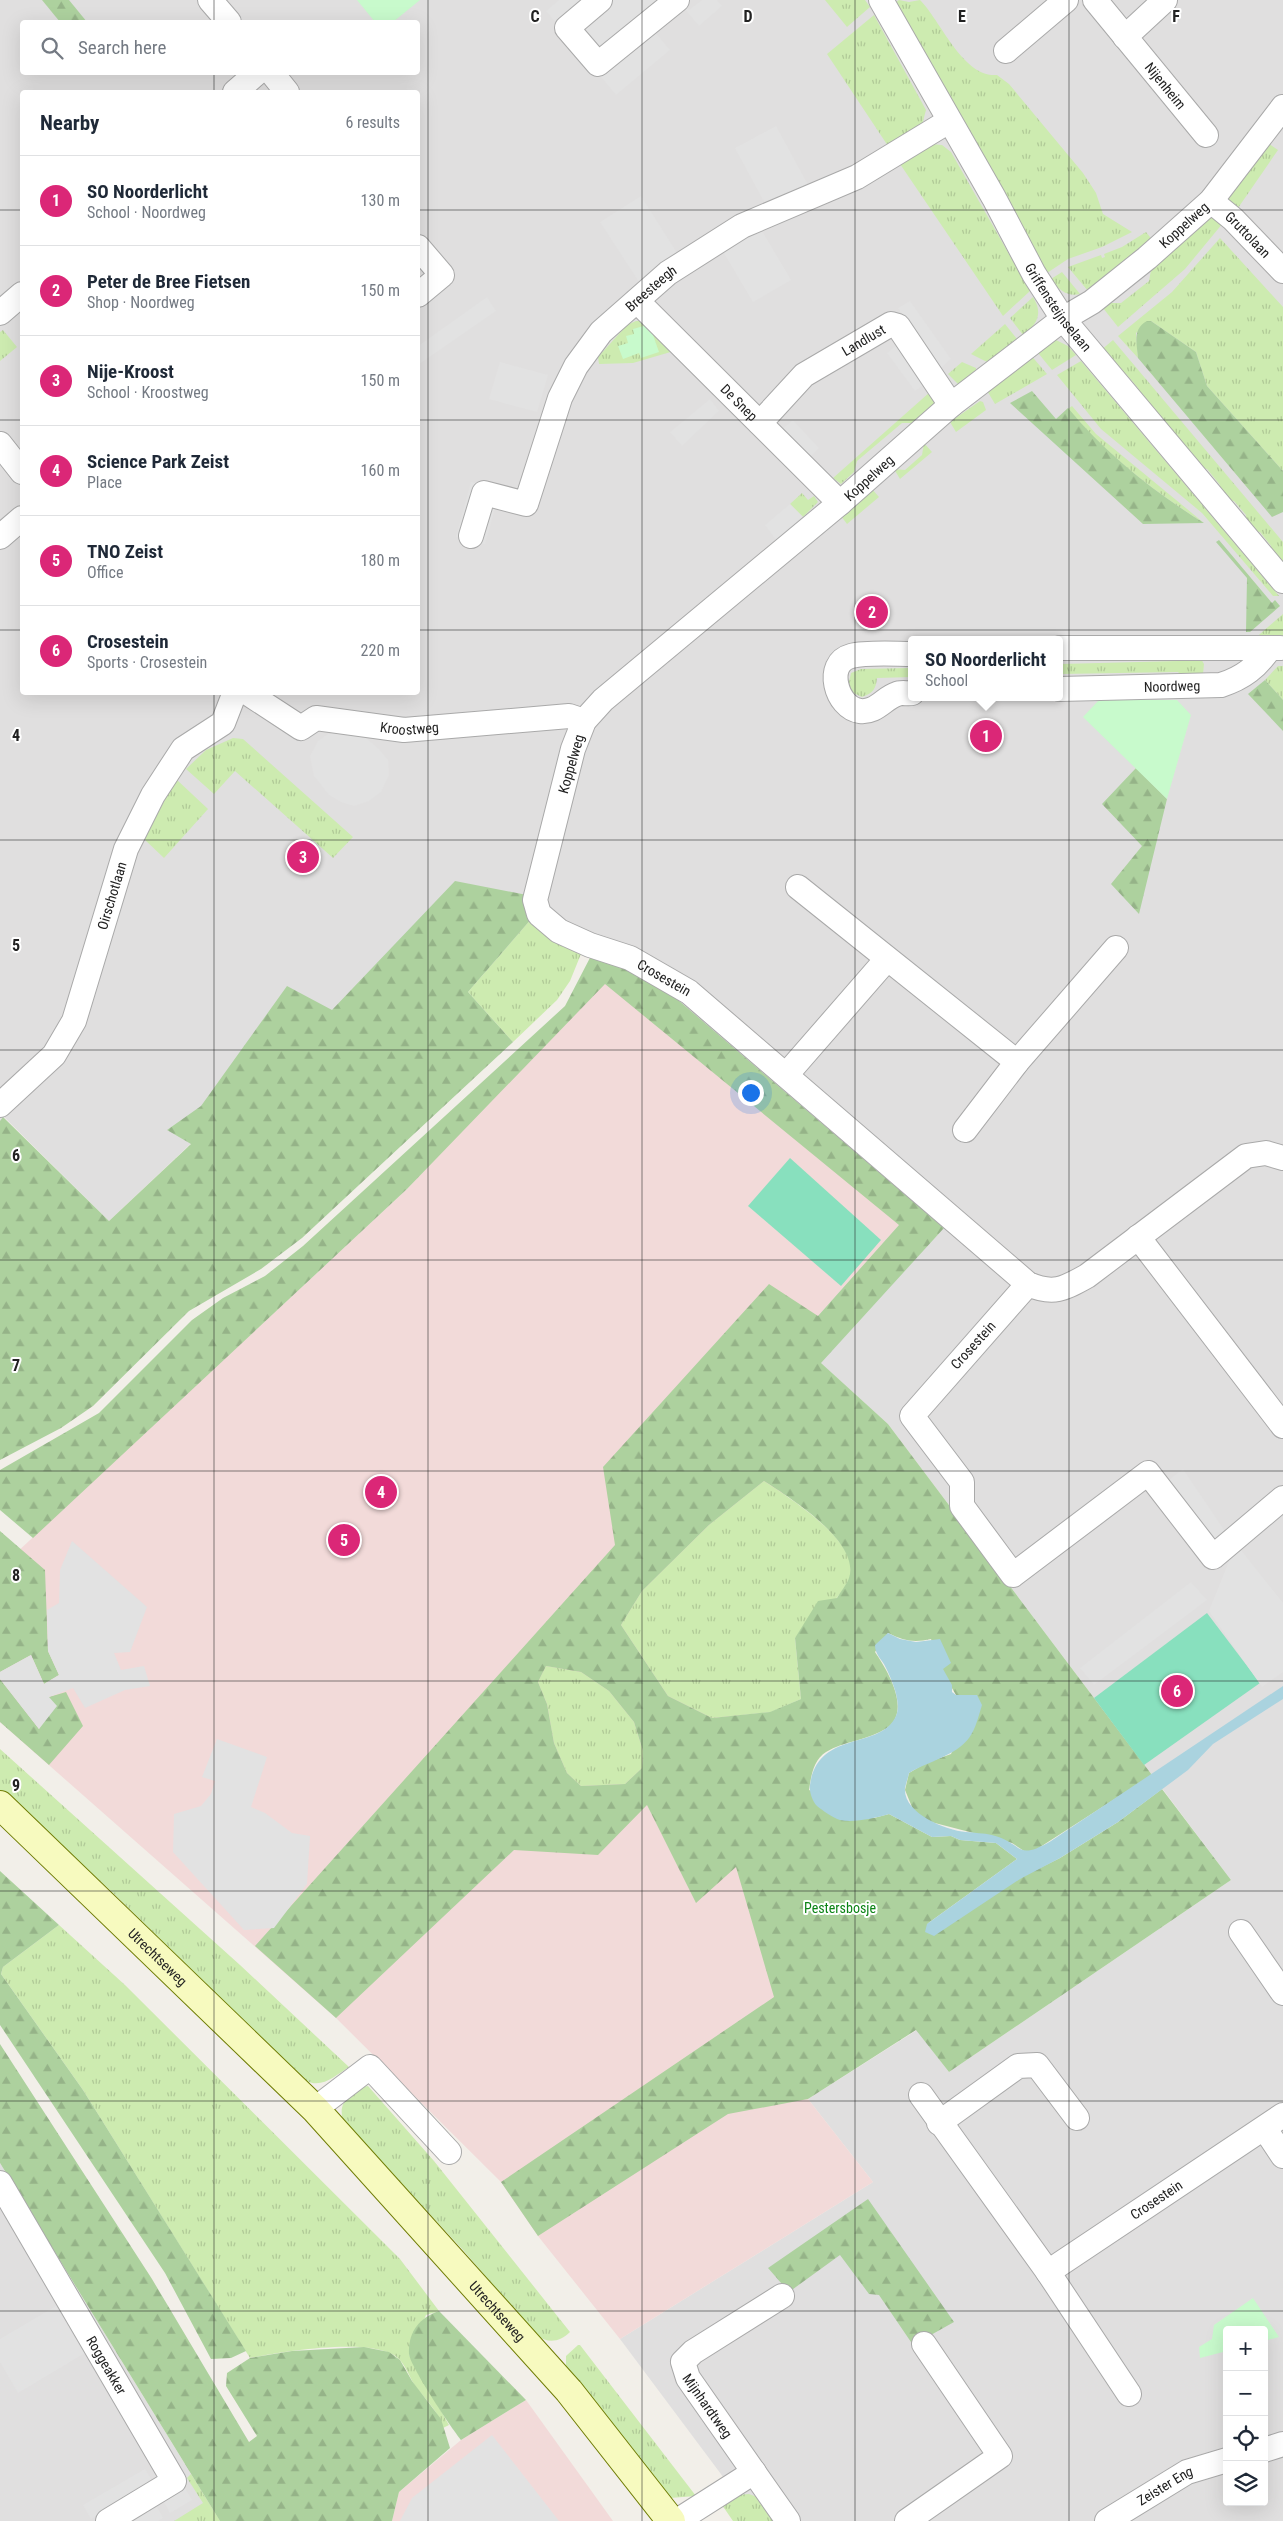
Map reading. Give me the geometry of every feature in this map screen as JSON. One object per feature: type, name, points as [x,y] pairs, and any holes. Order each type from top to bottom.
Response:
[{"type":"main road","name":"Utrechtseweg","points":[[0,1805],[315,2109],[569,2391],[671,2521]]},
{"type":"street","points":[[210,0],[227,20]]},
{"type":"street","points":[[600,0],[567,28],[598,64],[677,0]]},
{"type":"street","name":"Griffensteijnselaan","points":[[881,0],[994,198],[1034,274],[1063,319],[1089,353],[1283,581]]},
{"type":"street","points":[[1006,51],[1066,0]]},
{"type":"street","name":"Nijenheim","points":[[1095,0],[1206,135]]},
{"type":"street","points":[[1125,37],[1165,0]]},
{"type":"street","points":[[236,90],[254,75]]},
{"type":"street","points":[[274,75],[286,90]]},
{"type":"street","name":"Koppelweg","points":[[535,900],[573,749],[584,721],[603,700],[840,503],[951,405],[1063,319],[1092,302],[1127,275],[1211,201],[1283,107]]},
{"type":"street","name":"Breesteegh","points":[[471,536],[484,493],[526,504],[560,398],[576,366],[601,332],[668,273],[742,226],[857,177],[949,121]]},
{"type":"street","name":"Gruttolaan","points":[[1211,201],[1233,219],[1283,270]]},
{"type":"street","points":[[420,249],[442,275],[420,293]]},
{"type":"street","points":[[0,313],[20,296]]},
{"type":"street","name":"De Snep","points":[[637,301],[840,503]]},
{"type":"street","name":"Landlust","points":[[760,423],[804,375],[891,324],[898,326],[951,405]]},
{"type":"street","points":[[0,444],[20,469]]},
{"type":"street","points":[[0,537],[20,520]]},
{"type":"street","name":"Noordweg","points":[[1063,648],[1276,648]]},
{"type":"street","name":"Noordweg","points":[[1063,689],[1221,685],[1239,679],[1276,648]]},
{"type":"street","points":[[908,654],[849,656],[839,666],[835,674],[840,698],[861,712],[880,707],[897,694],[908,693]]},
{"type":"street","name":"Oirschotlaan","points":[[0,1105],[54,1055],[74,1021],[126,848],[153,795],[184,749],[223,723],[234,695]]},
{"type":"street","name":"Kroostweg","points":[[251,695],[301,728],[316,718],[404,730],[569,716],[584,721]]},
{"type":"street","points":[[798,888],[1017,1062]]},
{"type":"street","name":"Crosestein","points":[[535,900],[539,914],[559,930],[590,945],[630,958],[689,992],[1028,1284],[1044,1291],[1066,1288],[1087,1276],[1246,1156],[1266,1153],[1283,1158]]},
{"type":"street","points":[[965,1130],[1017,1062],[1116,948]]},
{"type":"street","points":[[786,1075],[887,960]]},
{"type":"street","points":[[1138,1237],[1283,1426]]},
{"type":"street","name":"Crosestein","points":[[1028,1284],[912,1416],[962,1482],[962,1506],[1013,1575],[1148,1473],[1213,1557],[1283,1498]]},
{"type":"street","points":[[1241,1932],[1283,1993]]},
{"type":"street","points":[[939,2123],[1018,2066],[1038,2065],[1077,2118]]},
{"type":"street","points":[[315,2109],[370,2067],[449,2152]]},
{"type":"street","points":[[921,2095],[939,2123],[1048,2272],[1129,2394]]},
{"type":"street","name":"Crosestein","points":[[1048,2272],[1274,2122],[1283,2156]]},
{"type":"street","name":"Roggeakker","points":[[0,2183],[174,2481],[108,2521]]},
{"type":"street","name":"Mijnhardtweg","points":[[782,2296],[693,2352],[683,2362],[688,2378],[788,2521]]},
{"type":"street","points":[[918,2518],[1000,2456],[924,2344]]},
{"type":"street","points":[[1268,2449],[1283,2444]]},
{"type":"street","name":"Zeister Eng","points":[[1107,2521],[1187,2472],[1224,2461]]},
{"type":"street","points":[[677,2521],[754,2472]]},
{"type":"shaded area","points":[[0,0],[1283,0],[1283,2521],[756,2521],[620,2339],[873,2182],[808,2099],[917,2030],[949,2072],[1231,1880],[888,1424],[795,1340],[909,1214],[583,949],[332,1010],[109,1221],[4,1117],[0,1122]]},
{"type":"shaded area","points":[[559,0],[671,0],[646,21],[670,50],[616,95],[546,11]]},
{"type":"shaded area","points":[[677,0],[680,0],[689,10],[702,0],[717,0],[722,6],[699,26]]},
{"type":"shaded area","points":[[776,126],[808,185],[767,207],[735,148]]},
{"type":"shaded area","points":[[641,196],[679,256],[639,282],[600,222]]},
{"type":"shaded area","points":[[759,226],[791,280],[753,302],[721,248]]},
{"type":"shaded area","points":[[487,297],[496,311],[420,364],[420,345]]},
{"type":"shaded area","points":[[910,301],[951,359],[940,369],[898,308]]},
{"type":"shaded area","points":[[899,343],[925,384],[915,391],[887,353]]},
{"type":"shaded area","points":[[500,362],[548,375],[537,412],[489,399]]},
{"type":"shaded area","points":[[710,399],[719,411],[682,446],[670,432]]},
{"type":"shaded area","points":[[793,420],[819,448],[810,457],[781,430]]},
{"type":"shaded area","points":[[471,482],[500,490],[485,544],[456,537]]},
{"type":"shaded area","points":[[790,504],[803,517],[776,540],[765,525]]},
{"type":"shaded area","points":[[339,732],[366,738],[388,760],[389,775],[381,792],[369,801],[354,806],[341,802],[329,795],[314,776],[310,756],[318,741],[328,734]]},
{"type":"shaded area","points":[[619,964],[909,1214],[818,1316],[724,1825],[808,2099],[873,2182],[620,2339],[538,2236],[501,2182],[336,2018],[0,1722],[0,1568],[407,1189]]},
{"type":"shaded area","points":[[1183,1469],[1231,1540],[1210,1555],[1161,1486]]},
{"type":"shaded area","points":[[72,1541],[147,1607],[130,1652],[114,1653],[121,1670],[144,1666],[150,1686],[125,1690],[85,1708],[73,1688],[49,1697],[57,1706],[39,1729],[0,1679],[0,1672],[31,1655],[44,1684],[59,1675],[48,1651],[47,1610],[59,1603],[60,1570]]},
{"type":"shaded area","points":[[1236,1544],[1283,1603],[1283,1672],[1262,1687],[1209,1611]]},
{"type":"shaded area","points":[[1191,1582],[1207,1600],[1094,1685],[1080,1668]]},
{"type":"shaded area","points":[[217,1739],[267,1757],[251,1807],[265,1813],[292,1833],[310,1836],[307,1884],[274,1928],[244,1930],[173,1852],[174,1814],[201,1806],[211,1794],[215,1781],[202,1777]]},
{"type":"shaded area","points":[[0,2163],[191,2474],[220,2521],[0,2521]]},
{"type":"shaded area","points":[[56,2306],[85,2353],[18,2393],[0,2362],[0,2339]]},
{"type":"shaded area","points":[[526,2400],[613,2521],[392,2521],[399,2492],[461,2440]]},
{"type":"shaded area","points":[[492,2435],[559,2521],[400,2521],[412,2498]]},
{"type":"shaded area","points":[[145,2469],[153,2482],[91,2519],[83,2505]]},
{"type":"shaded area","points":[[184,2487],[192,2500],[170,2513],[163,2500]]},
{"type":"shaded area","points":[[156,2505],[163,2518],[158,2521],[136,2521],[134,2518]]},
{"type":"green space","points":[[42,0],[69,0],[85,20],[58,20]]},
{"type":"green space","points":[[357,0],[420,0],[395,20],[373,20]]},
{"type":"green space","points":[[825,0],[865,0],[870,7],[847,27]]},
{"type":"green space","points":[[899,0],[909,2],[920,0],[963,58],[974,68],[985,74],[997,75],[1009,84],[1083,173],[1096,193],[1103,214],[1132,232],[1102,247],[1068,259],[1047,273],[895,3]]},
{"type":"green space","points":[[874,15],[926,110],[922,125],[888,146],[827,54]]},
{"type":"green space","points":[[1268,143],[1278,150],[1238,208],[1227,199]]},
{"type":"green space","points":[[931,144],[942,145],[951,152],[1030,291],[1003,316],[898,161]]},
{"type":"green space","points":[[1213,215],[1223,223],[1185,269],[1118,327],[1103,308],[1110,303],[1121,303],[1149,281],[1151,270]]},
{"type":"green space","points":[[1146,232],[1154,242],[1088,291],[1068,267],[1101,255],[1102,258],[1105,257],[1104,254],[1122,247]]},
{"type":"green space","points":[[1220,238],[1283,307],[1283,471],[1207,386],[1196,352],[1151,321],[1136,333],[1138,358],[1118,336],[1172,292]]},
{"type":"green space","points":[[1062,272],[1080,294],[1067,293],[1054,283],[1051,279]]},
{"type":"green space","points":[[1033,297],[1038,308],[1037,318],[1032,327],[1023,335],[1010,318]]},
{"type":"green space","points":[[636,321],[642,321],[674,351],[633,363],[599,364],[598,357],[627,325]]},
{"type":"green space","points":[[1147,321],[1151,321],[1196,352],[1207,386],[1283,471],[1283,512],[1272,517],[1138,358],[1136,337],[1139,328]]},
{"type":"green space","points":[[1005,324],[1017,339],[987,362],[971,354]]},
{"type":"green space","points":[[647,325],[652,332],[659,352],[641,358],[639,353],[623,359],[618,346],[628,343],[626,336],[634,334],[633,329]]},
{"type":"green space","points":[[3,330],[17,347],[0,361],[0,332]]},
{"type":"green space","points":[[1056,340],[1068,346],[1076,355],[1052,370],[1034,348]]},
{"type":"green space","points":[[1113,340],[1283,542],[1283,568],[1271,555],[1271,546],[1260,532],[1251,531],[1245,524],[1246,515],[1234,501],[1225,500],[1220,493],[1220,485],[1207,469],[1198,468],[1138,395],[1138,388],[1126,374],[1118,372],[1100,351]]},
{"type":"green space","points":[[1029,353],[1047,374],[995,404],[986,389]]},
{"type":"green space","points":[[1081,361],[1279,596],[1273,596],[1202,513],[1101,429],[1057,375]]},
{"type":"green space","points":[[962,362],[976,368],[976,370],[958,384],[948,374]]},
{"type":"green space","points":[[1032,391],[1056,419],[1068,408],[1098,441],[1132,471],[1204,523],[1143,524],[1010,403]]},
{"type":"green space","points":[[930,392],[936,402],[912,423],[902,423],[857,461],[854,472],[841,484],[833,478]]},
{"type":"green space","points":[[980,401],[983,402],[986,410],[956,432],[950,422]]},
{"type":"green space","points":[[1072,406],[1096,434],[1204,523],[1149,485],[1115,457],[1068,409]]},
{"type":"green space","points":[[924,443],[932,452],[900,479],[894,469],[905,470],[922,455]]},
{"type":"green space","points":[[872,489],[879,497],[847,524],[841,516]]},
{"type":"green space","points":[[802,493],[808,500],[814,496],[818,502],[803,517],[790,504]]},
{"type":"green space","points":[[1219,540],[1272,603],[1275,600],[1280,606],[1250,632],[1246,632],[1247,578],[1216,542]]},
{"type":"green space","points":[[1283,614],[1283,638],[1253,640]]},
{"type":"green space","points":[[1184,656],[1200,657],[1204,664],[1203,674],[1185,679],[1178,672],[1063,674],[1063,664],[1178,661]]},
{"type":"green space","points":[[1278,666],[1283,666],[1283,700],[1265,680]]},
{"type":"green space","points":[[908,668],[908,677],[877,678],[873,690],[862,697],[851,692],[849,682],[851,673],[861,669]]},
{"type":"green space","points":[[1265,680],[1283,700],[1283,731],[1248,694]]},
{"type":"green space","points":[[1099,700],[1177,700],[1191,715],[1167,799],[1083,717]]},
{"type":"green space","points":[[233,738],[243,739],[353,837],[333,858],[235,771],[214,794],[186,769],[206,750]]},
{"type":"green space","points":[[1136,768],[1167,799],[1139,914],[1111,884],[1142,846],[1102,804]]},
{"type":"green space","points":[[176,779],[208,809],[164,858],[144,839]]},
{"type":"green space","points":[[455,881],[527,895],[532,918],[468,992],[513,1042],[302,1238],[261,1269],[189,1311],[93,1406],[61,1428],[0,1460],[0,1121],[3,1117],[109,1221],[191,1144],[167,1130],[201,1106],[287,986],[332,1010]]},
{"type":"green space","points":[[532,918],[583,949],[570,981],[557,1000],[513,1042],[468,992]]},
{"type":"green space","name":"Pestersbosje","points":[[593,952],[619,964],[678,1000],[944,1228],[821,1363],[888,1424],[1152,1775],[1034,1851],[1024,1851],[1012,1843],[931,1822],[914,1812],[905,1790],[909,1773],[926,1763],[951,1754],[977,1695],[956,1695],[945,1676],[931,1639],[909,1640],[888,1633],[875,1652],[891,1679],[895,1690],[897,1711],[894,1720],[887,1728],[880,1732],[833,1748],[822,1755],[813,1769],[809,1790],[874,1818],[889,1814],[932,1837],[951,1836],[960,1840],[996,1843],[1017,1859],[927,1924],[1060,1858],[1118,1822],[1162,1789],[1231,1880],[949,2072],[916,2030],[808,2099],[728,2114],[538,2236],[501,2182],[774,1997],[736,1867],[696,1903],[647,1805],[598,1855],[514,1850],[336,2018],[255,1946],[615,1545],[603,1467],[769,1284],[818,1316],[899,1225],[605,984],[407,1189],[33,1538],[0,1510],[0,1470],[99,1413],[192,1320],[223,1298],[265,1276],[303,1246],[565,1006]],"holes":[[[764,1481],[805,1509],[834,1536],[844,1550],[850,1564],[849,1578],[837,1598],[818,1601],[795,1638],[801,1699],[770,1712],[712,1718],[668,1696],[621,1625],[642,1591],[709,1525]],[[546,1666],[581,1672],[609,1691],[634,1722],[643,1751],[642,1768],[625,1784],[581,1786],[567,1773],[554,1743],[547,1704],[538,1682]]]},
{"type":"green space","points":[[790,1158],[881,1240],[841,1286],[748,1206]]},
{"type":"green space","points":[[764,1481],[790,1498],[835,1537],[845,1551],[851,1565],[849,1579],[825,1611],[795,1638],[801,1699],[771,1712],[712,1718],[668,1696],[621,1625],[642,1591],[709,1525]]},
{"type":"green space","points":[[0,1531],[45,1570],[48,1651],[59,1675],[44,1684],[31,1655],[0,1672]]},
{"type":"green space","points":[[1207,1613],[1260,1683],[1144,1765],[1094,1698]]},
{"type":"green space","points":[[546,1666],[581,1672],[609,1691],[634,1722],[643,1751],[642,1768],[625,1784],[581,1786],[567,1773],[554,1743],[547,1704],[538,1682]]},
{"type":"green space","points":[[0,1679],[39,1729],[49,1697],[66,1692],[83,1726],[49,1765],[0,1722]]},
{"type":"green space","points":[[0,1749],[240,1965],[349,2067],[323,2082],[311,2083],[305,2080],[111,1891],[0,1790]]},
{"type":"green space","points":[[0,1871],[59,1925],[3,1967],[1,1974],[83,2090],[246,2351],[231,2358],[211,2359],[165,2273],[0,2025]]},
{"type":"green space","points":[[59,1925],[125,1985],[400,2259],[439,2311],[426,2315],[409,2355],[449,2425],[443,2428],[435,2411],[416,2387],[400,2360],[389,2352],[372,2348],[328,2347],[250,2358],[83,2090],[1,1974],[3,1967]]},
{"type":"green space","points":[[0,2044],[152,2279],[249,2442],[257,2436],[226,2386],[227,2373],[250,2358],[292,2351],[364,2347],[389,2352],[400,2360],[412,2381],[441,2419],[450,2448],[399,2492],[392,2521],[220,2521],[0,2163]]},
{"type":"green space","points":[[368,2086],[434,2161],[570,2332],[554,2341],[545,2340],[536,2335],[463,2250],[343,2120],[342,2108],[347,2097],[356,2090]]},
{"type":"green space","points":[[868,2199],[954,2322],[913,2345],[879,2295],[869,2294],[840,2255],[789,2292],[768,2268]]},
{"type":"green space","points":[[1253,2298],[1279,2337],[1268,2340],[1268,2326],[1223,2326],[1223,2352],[1200,2358],[1199,2347],[1212,2339],[1214,2325]]},
{"type":"green space","points":[[439,2311],[526,2400],[461,2440],[423,2383],[409,2354],[410,2339],[416,2327],[420,2322]]},
{"type":"green space","points":[[580,2345],[696,2496],[670,2498],[566,2368],[566,2356]]},
{"type":"green space","points":[[191,2474],[220,2521],[174,2521],[203,2503],[187,2478]]},
{"type":"green space","points":[[749,2494],[757,2497],[777,2521],[733,2521],[722,2505],[736,2495]]},
{"type":"water","points":[[888,1633],[900,1639],[916,1642],[940,1639],[951,1663],[943,1669],[952,1685],[952,1692],[956,1695],[977,1695],[982,1705],[974,1730],[963,1744],[949,1754],[909,1773],[905,1788],[906,1797],[911,1805],[927,1819],[947,1828],[992,1835],[1025,1850],[1031,1850],[1051,1841],[1283,1686],[1283,1699],[1213,1744],[1188,1770],[1118,1822],[1060,1858],[1020,1879],[934,1936],[925,1932],[927,1924],[1017,1859],[996,1843],[960,1840],[951,1836],[932,1837],[889,1814],[858,1820],[840,1820],[817,1806],[812,1799],[810,1790],[815,1767],[825,1756],[837,1748],[877,1734],[888,1727],[896,1716],[898,1705],[896,1692],[875,1648],[875,1645]]},
{"type":"place","name":"Peter de Bree Fietsen","points":[[872,612]]},
{"type":"place","name":"SO Noorderlicht","points":[[986,736]]},
{"type":"place","name":"Nije-Kroost","points":[[303,857]]},
{"type":"place","name":"Science Park Zeist","points":[[381,1492]]},
{"type":"place","name":"TNO Zeist","points":[[344,1540]]},
{"type":"place","name":"Crosestein","points":[[1177,1691]]}]
